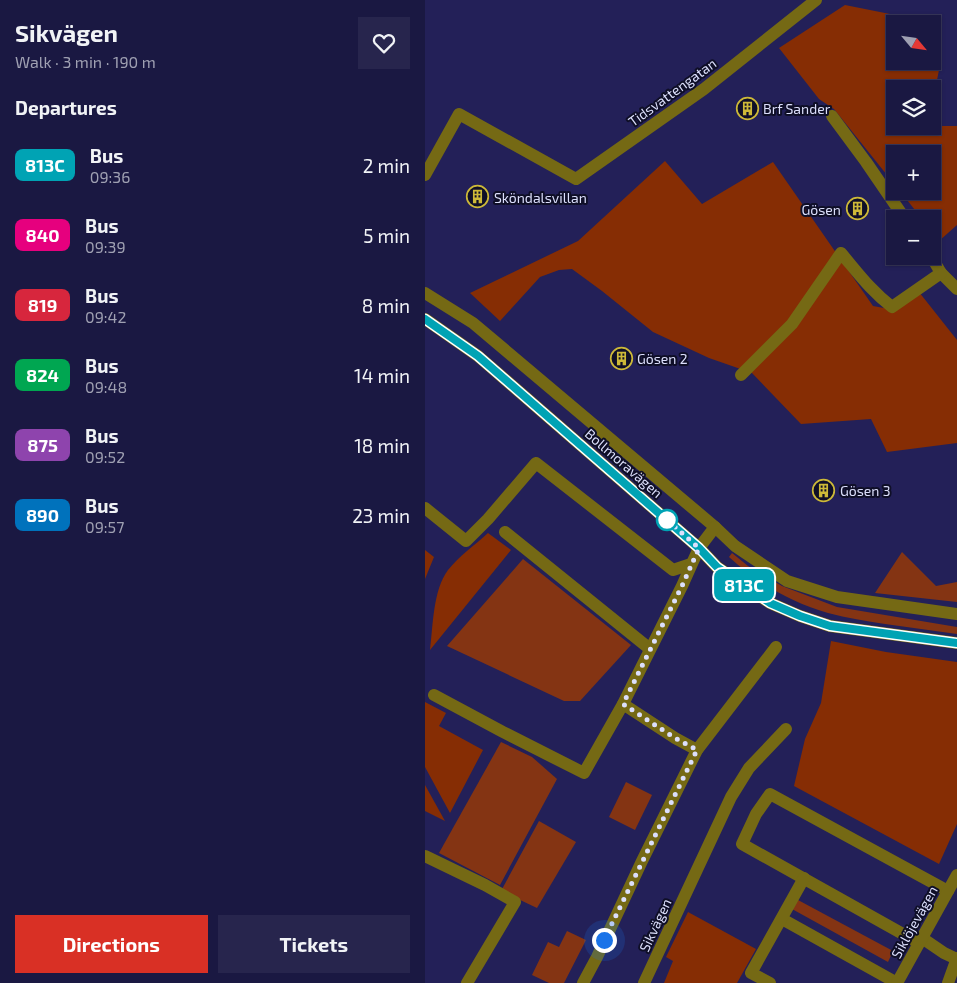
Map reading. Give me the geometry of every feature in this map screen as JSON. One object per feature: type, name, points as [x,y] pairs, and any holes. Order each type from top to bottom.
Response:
[{"type":"street","name":"Tidsvattengatan","points":[[425,175],[459,114],[576,179],[704,88],[816,0]]},
{"type":"street","points":[[832,116],[899,210]]},
{"type":"street","points":[[741,375],[792,324],[841,253],[878,297],[892,307],[941,273]]},
{"type":"street","points":[[936,265],[941,273],[957,289]]},
{"type":"street","name":"Bollmoravägen","points":[[425,293],[473,323],[715,527],[735,546],[787,581],[837,597],[957,614]]},
{"type":"street","name":"Bollmoravägen","points":[[425,319],[478,356],[699,548],[717,567],[770,603],[830,626],[957,643]]},
{"type":"street","points":[[425,508],[466,541],[489,519],[536,463],[673,570],[691,564]]},
{"type":"street","points":[[434,695],[585,773],[623,704],[699,548],[715,527]]},
{"type":"street","points":[[505,532],[650,649]]},
{"type":"street","points":[[583,983],[697,750],[776,647]]},
{"type":"street","points":[[623,704],[697,750]]},
{"type":"street","name":"Sikvägen","points":[[644,983],[731,798],[749,768],[786,729]]},
{"type":"street","points":[[948,983],[957,958],[920,941],[742,844],[756,814],[770,794],[954,884]]},
{"type":"street","points":[[425,856],[515,902],[467,983]]},
{"type":"street","points":[[770,983],[751,973],[804,878]]},
{"type":"street","name":"Siklöjevägen","points":[[897,983],[954,884]]},
{"type":"street","points":[[782,919],[897,983]]},
{"type":"shaded area","points":[[845,5],[895,15],[886,15],[886,70],[939,70],[937,80],[886,80],[886,135],[941,135],[941,126],[957,126],[957,225],[941,239],[941,210],[915,210],[907,200],[941,200],[941,145],[886,145],[886,174],[834,109],[819,99],[779,48]]},
{"type":"shaded area","points":[[665,161],[702,204],[773,162],[873,306],[895,310],[919,292],[957,340],[957,443],[887,452],[871,419],[801,424],[752,373],[709,358],[653,332],[572,269],[559,270],[540,277],[500,321],[470,293],[578,241]]},
{"type":"shaded area","points":[[488,533],[511,550],[430,650],[435,608],[443,578],[457,560]]},
{"type":"shaded area","points":[[425,550],[434,557],[425,579]]},
{"type":"shaded area","points":[[902,552],[936,586],[957,582],[957,602],[875,593]]},
{"type":"shaded area","points":[[732,553],[748,566],[782,586],[837,607],[957,627],[957,634],[885,624],[814,609],[775,591],[751,575],[729,557]]},
{"type":"shaded area","points":[[523,559],[631,645],[580,701],[564,701],[447,646]]},
{"type":"shaded area","points":[[831,641],[886,652],[957,662],[957,824],[939,864],[794,786],[805,739],[821,703]]},
{"type":"shaded area","points":[[425,702],[446,713],[439,726],[483,750],[450,813],[425,767]]},
{"type":"shaded area","points":[[501,742],[532,757],[557,779],[500,885],[439,853]]},
{"type":"shaded area","points":[[626,782],[652,795],[635,830],[609,817]]},
{"type":"shaded area","points":[[425,785],[445,821],[425,811]]},
{"type":"shaded area","points":[[539,821],[576,842],[537,908],[501,891]]},
{"type":"shaded area","points":[[798,900],[893,951],[888,962],[792,909]]},
{"type":"shaded area","points":[[688,912],[756,949],[737,983],[664,983],[673,961],[666,957]]},
{"type":"shaded area","points":[[567,931],[586,940],[564,983],[549,983],[532,975],[548,942],[559,947]]},
{"type":"bus line","name":"813C","points":[[425,319],[478,356],[699,548],[717,567],[770,603],[830,626],[957,643]]},
{"type":"place","name":"Brf Sander","points":[[747,108]]},
{"type":"place","name":"Sköndalsvillan","points":[[478,197]]},
{"type":"place","name":"Gösen","points":[[857,209]]},
{"type":"place","name":"Gösen 2","points":[[621,358]]},
{"type":"place","name":"Gösen 3","points":[[824,490]]},
{"type":"route","points":[[604,940],[697,750],[623,704],[699,548],[667,520]]}]
